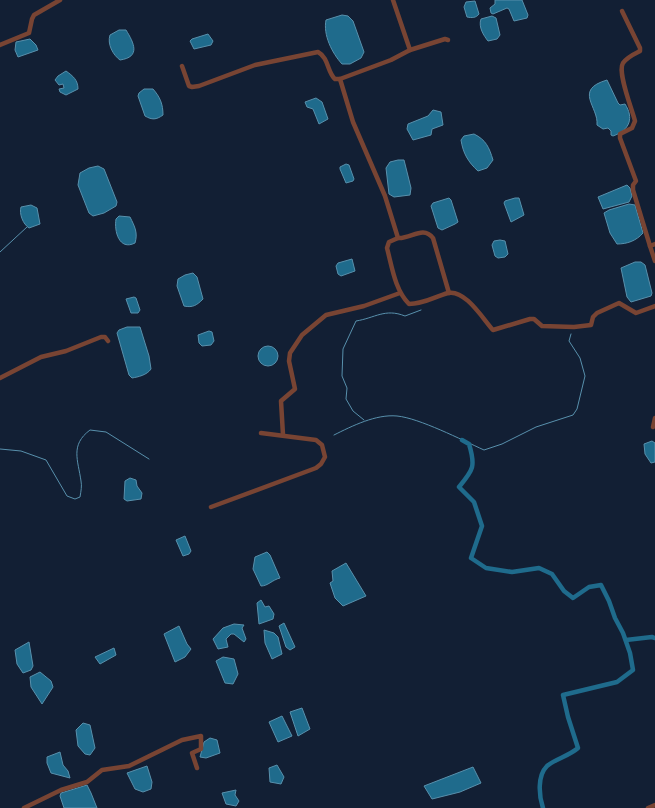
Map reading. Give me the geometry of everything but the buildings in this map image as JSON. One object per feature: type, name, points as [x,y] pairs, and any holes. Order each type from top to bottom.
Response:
[{"type":"street","points":[[0,45],[29,33],[34,15],[60,0]]},
{"type":"street","points":[[393,0],[410,50]]},
{"type":"street","points":[[622,11],[635,36],[640,51],[624,62],[621,68],[622,79],[635,121],[632,128],[620,134],[620,138],[636,181],[633,185],[633,190],[652,245],[655,261]]},
{"type":"street","points":[[182,66],[189,86],[192,87],[200,86],[255,65],[318,52],[325,58],[332,77],[340,79],[391,60],[410,50],[448,40]]},
{"type":"street","points":[[340,79],[353,122],[385,196],[398,238]]},
{"type":"street","points":[[449,293],[433,238],[430,234],[422,232],[389,242],[387,245],[400,292],[409,304],[420,304],[449,293],[456,293],[476,307],[493,330],[530,319],[534,319],[542,326],[574,327],[591,325],[592,317],[619,303],[636,313],[655,306]]},
{"type":"street","points":[[283,435],[281,401],[296,389],[289,361],[290,353],[302,335],[326,315],[364,306],[400,292]]},
{"type":"street","points":[[0,378],[41,357],[66,351],[105,336],[108,341]]},
{"type":"street","points":[[654,427],[655,418]]},
{"type":"street","points":[[211,507],[316,468],[325,457],[322,444],[319,442],[283,435],[261,434]]},
{"type":"street","points":[[24,808],[61,790],[87,782],[102,770],[129,766],[182,740],[201,736],[201,748],[192,753],[197,768]]},
{"type":"street","points":[[648,808],[655,805]]},
{"type":"water","points":[[495,0],[522,0],[528,15],[527,18],[514,21],[507,8],[493,14],[491,13],[490,8],[495,4]]},
{"type":"water","points":[[475,1],[479,14],[474,17],[467,17],[464,7],[466,2]]},
{"type":"water","points":[[342,15],[348,16],[353,21],[364,52],[361,58],[350,64],[342,64],[338,60],[329,44],[325,26],[326,20]]},
{"type":"water","points":[[492,16],[496,18],[500,35],[497,39],[488,41],[482,31],[480,22],[481,19]]},
{"type":"water","points":[[119,30],[126,30],[134,49],[131,56],[120,60],[113,52],[109,42],[110,35]]},
{"type":"water","points":[[208,34],[213,41],[211,45],[194,49],[190,41]]},
{"type":"water","points":[[30,39],[38,50],[18,57],[15,50],[16,42]]},
{"type":"water","points":[[66,71],[75,78],[78,89],[66,95],[60,92],[59,89],[64,88],[63,84],[59,85],[55,80]]},
{"type":"water","points":[[607,80],[618,103],[620,105],[625,104],[628,109],[630,119],[627,127],[613,136],[608,128],[603,129],[597,125],[597,118],[589,94],[591,89],[597,84]]},
{"type":"water","points":[[144,89],[153,89],[162,104],[163,115],[158,118],[154,119],[145,116],[138,96]]},
{"type":"water","points":[[316,98],[322,102],[328,119],[319,124],[313,109],[307,107],[305,102]]},
{"type":"water","points":[[433,110],[441,112],[443,125],[432,129],[431,135],[413,140],[407,129],[408,124],[428,116]]},
{"type":"water","points":[[474,134],[486,144],[493,160],[487,168],[478,171],[466,157],[461,140],[464,136]]},
{"type":"water","points":[[404,160],[411,188],[410,195],[394,197],[389,194],[386,168],[390,162]]},
{"type":"water","points":[[346,164],[349,165],[354,179],[346,183],[340,167]]},
{"type":"water","points":[[98,166],[104,169],[117,202],[116,206],[104,213],[93,216],[89,213],[78,185],[80,173]]},
{"type":"water","points":[[627,185],[632,196],[629,202],[603,209],[598,197]]},
{"type":"water","points":[[449,198],[458,222],[442,230],[438,228],[431,206],[433,203]]},
{"type":"water","points":[[519,198],[524,215],[511,222],[504,203]]},
{"type":"water","points":[[629,204],[635,205],[643,233],[631,242],[617,244],[610,233],[604,213]]},
{"type":"water","points":[[31,205],[37,208],[40,224],[29,228],[21,216],[21,207]]},
{"type":"water","points":[[119,216],[130,217],[136,230],[135,243],[125,244],[119,239],[116,219]]},
{"type":"water","points":[[494,241],[505,241],[508,254],[505,257],[498,258],[495,256],[492,245]]},
{"type":"water","points":[[352,259],[355,271],[341,276],[338,274],[336,266],[338,263]]},
{"type":"water","points":[[635,262],[641,262],[645,265],[652,293],[651,296],[631,302],[627,297],[621,268]]},
{"type":"water","points":[[193,273],[197,277],[203,299],[195,306],[184,306],[177,286],[178,279]]},
{"type":"water","points":[[134,297],[140,310],[138,313],[131,313],[126,299]]},
{"type":"water","points":[[127,327],[140,327],[151,369],[145,374],[132,378],[129,375],[117,333],[119,330]]},
{"type":"water","points":[[209,331],[212,332],[214,341],[211,345],[202,346],[199,343],[198,335]]},
{"type":"water","points":[[268,346],[275,349],[278,356],[275,363],[268,366],[261,363],[258,356],[261,349]]},
{"type":"water","points":[[652,441],[655,443],[655,462],[651,463],[645,454],[644,444]]},
{"type":"water","points":[[130,478],[136,480],[137,486],[142,493],[141,499],[127,501],[124,499],[125,481]]},
{"type":"water","points":[[185,536],[191,551],[183,556],[176,540]]},
{"type":"water","points":[[267,552],[280,578],[261,586],[253,569],[255,557]]},
{"type":"water","points":[[346,563],[366,596],[343,606],[335,598],[330,583],[333,581],[332,571]]},
{"type":"water","points":[[261,600],[265,607],[269,606],[274,614],[273,619],[259,624],[257,603]]},
{"type":"water","points":[[284,623],[295,647],[290,650],[286,647],[279,626]]},
{"type":"water","points":[[234,624],[244,625],[242,628],[246,639],[244,642],[234,634],[231,634],[226,639],[228,647],[218,649],[213,639],[223,628]]},
{"type":"water","points":[[179,626],[191,649],[185,657],[175,662],[164,634]]},
{"type":"water","points":[[264,630],[274,633],[278,637],[282,654],[272,659],[265,643]]},
{"type":"water","points":[[29,642],[33,666],[31,670],[23,673],[17,664],[15,650]]},
{"type":"water","points":[[114,648],[116,655],[100,664],[95,657]]},
{"type":"water","points":[[223,657],[234,659],[238,674],[233,684],[225,683],[216,661]]},
{"type":"water","points":[[40,672],[51,681],[53,687],[42,704],[31,687],[30,677]]},
{"type":"water","points":[[302,708],[310,729],[298,736],[290,712]]},
{"type":"water","points":[[282,716],[292,736],[278,742],[269,722]]},
{"type":"water","points":[[83,723],[90,725],[95,748],[90,755],[85,754],[78,746],[76,730]]},
{"type":"water","points":[[210,738],[217,740],[220,753],[206,758],[200,757],[204,742]]},
{"type":"water","points":[[60,752],[63,765],[68,771],[70,778],[51,773],[47,763],[47,757]]},
{"type":"water","points":[[277,765],[284,777],[281,784],[270,782],[269,768]]},
{"type":"water","points":[[147,766],[152,782],[151,789],[143,792],[135,789],[127,773]]},
{"type":"water","points":[[473,767],[481,783],[460,792],[432,799],[424,786]]},
{"type":"water","points":[[87,785],[97,808],[64,808],[60,796],[61,793]]},
{"type":"water","points":[[236,790],[235,795],[239,801],[236,806],[226,804],[222,793]]},
{"type":"waterway","points":[[0,252],[27,227]]},
{"type":"waterway","points":[[364,420],[353,411],[346,399],[347,388],[342,376],[343,349],[356,321],[386,313],[405,316],[421,310]]},
{"type":"waterway","points":[[334,435],[373,419],[397,416],[428,425],[484,450],[502,444],[536,427],[573,415],[577,409],[585,376],[580,358],[569,341],[571,334]]},
{"type":"waterway","points":[[0,449],[21,451],[46,460],[67,496],[75,499],[80,497],[81,487],[77,460],[78,447],[80,441],[90,430],[106,432],[149,459]]},
{"type":"waterway","points":[[462,440],[469,444],[473,463],[470,472],[459,487],[474,502],[482,526],[471,558],[486,568],[512,572],[539,568],[552,574],[564,591],[573,598],[589,587],[601,585],[630,653],[633,670],[617,682],[563,695],[578,748],[550,764],[544,770],[540,781],[543,808]]},
{"type":"waterway","points":[[626,640],[655,638]]}]
